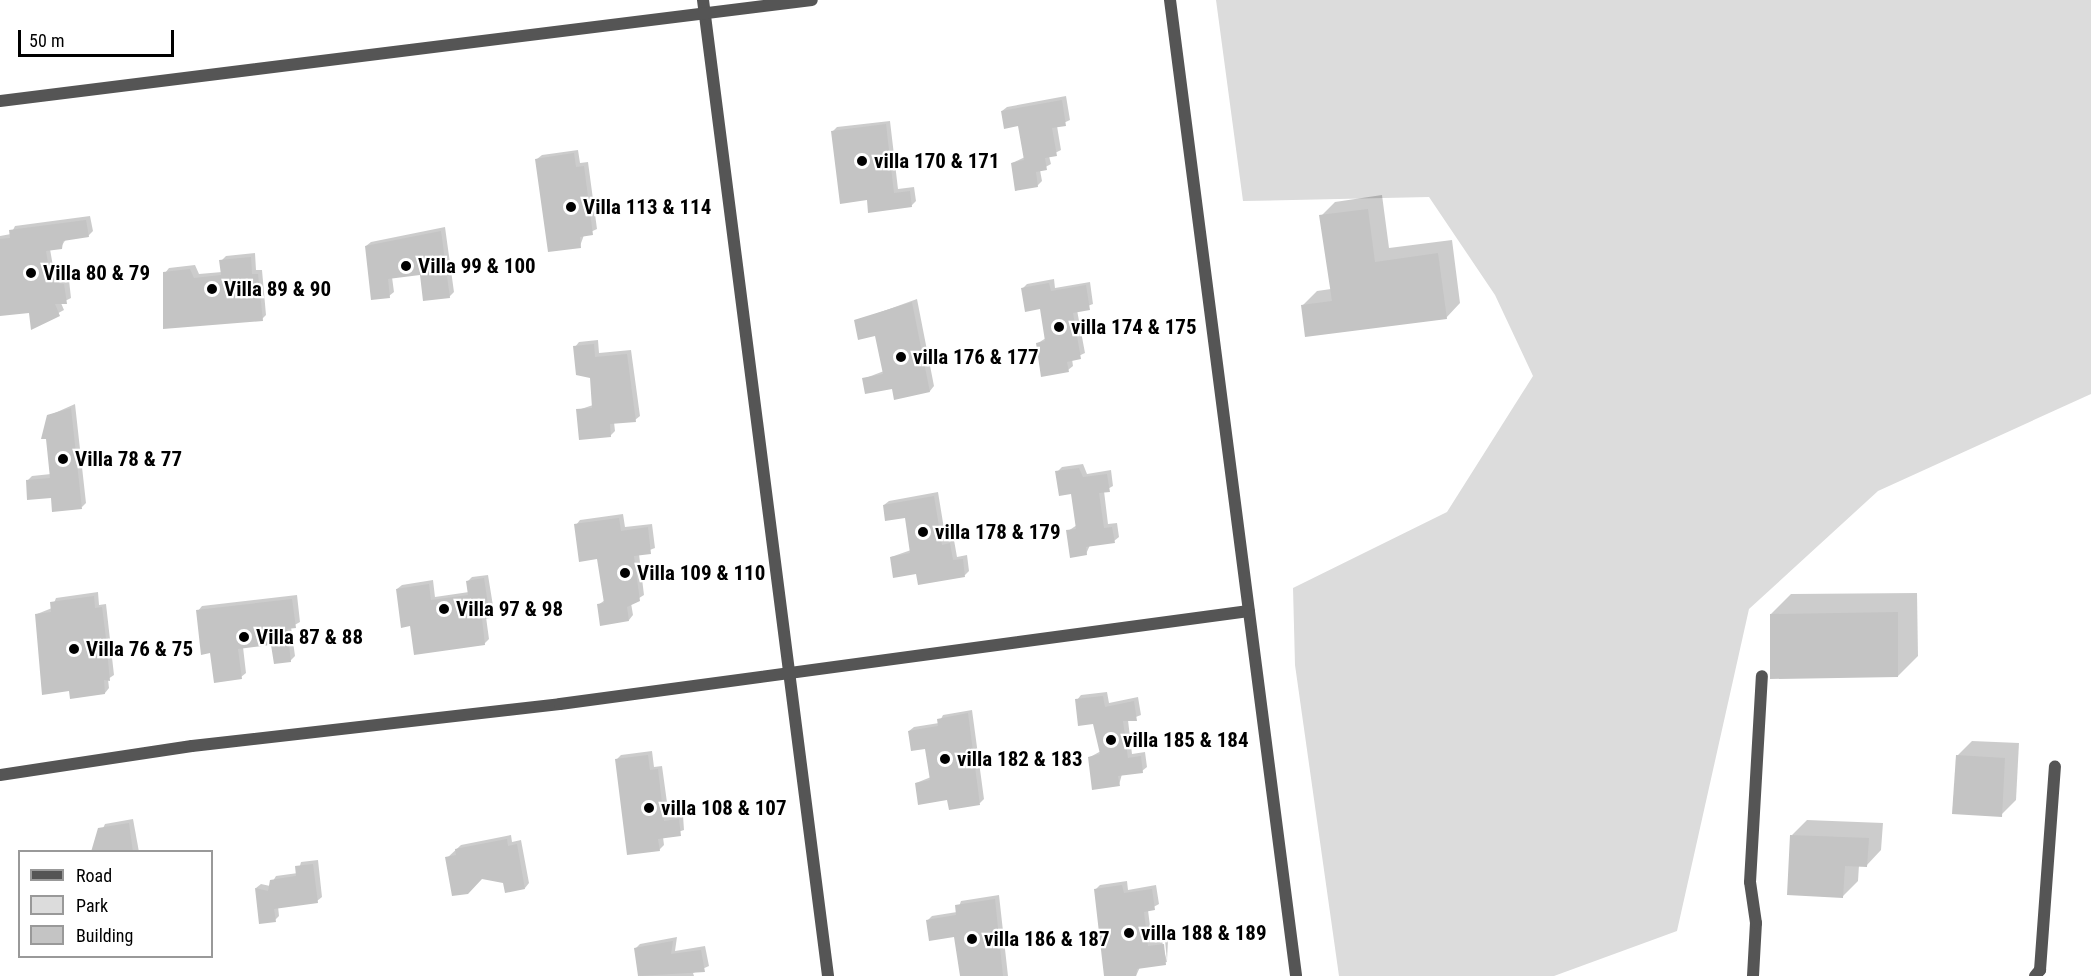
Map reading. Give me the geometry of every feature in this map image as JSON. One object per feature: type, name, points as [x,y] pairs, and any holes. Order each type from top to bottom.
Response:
[{"type":"street","points":[[0,101],[704,5],[812,0]]},
{"type":"street","points":[[1170,0],[1296,976]]},
{"type":"street","points":[[704,5],[792,672],[828,976]]},
{"type":"street","points":[[0,775],[192,746],[792,672],[1249,611]]},
{"type":"street","points":[[1753,976],[1756,923],[1750,882],[1762,676]]},
{"type":"street","points":[[2035,976],[2040,970],[2055,767]]},
{"type":"green space","points":[[1216,0],[2091,0],[2091,394],[1878,491],[1749,609],[1677,931],[1554,976],[1339,976],[1295,665],[1293,588],[1447,512],[1533,376],[1495,295],[1429,197],[1243,201]]},
{"type":"building","points":[[1062,100],[1066,126],[1052,128],[1057,156],[1045,158],[1047,170],[1036,172],[1038,187],[1015,191],[1011,163],[1024,160],[1018,126],[1004,129],[1001,111]]},
{"type":"building","name":"villa 170 & 171","points":[[886,124],[894,193],[910,191],[912,207],[868,213],[867,200],[840,204],[831,131]]},
{"type":"building","name":"Villa 113 & 114","points":[[574,153],[576,167],[584,166],[593,235],[580,237],[581,248],[548,252],[535,159]]},
{"type":"building","points":[[1368,209],[1375,262],[1438,253],[1447,319],[1305,337],[1301,305],[1332,301],[1319,215]]},
{"type":"building","name":"Villa 80 & 79","points":[[86,220],[89,237],[63,241],[62,249],[46,251],[51,282],[64,284],[67,304],[55,304],[60,316],[31,330],[29,313],[0,316],[0,239],[10,238],[9,230]]},
{"type":"building","name":"Villa 99 & 100","points":[[441,231],[450,298],[423,301],[420,275],[388,279],[390,298],[371,300],[365,246]]},
{"type":"building","name":"Villa 89 & 90","points":[[251,257],[252,274],[258,274],[263,321],[163,329],[163,272],[190,269],[194,278],[221,275],[219,260]]},
{"type":"building","name":"villa 174 & 175","points":[[1049,283],[1051,291],[1086,285],[1090,310],[1073,313],[1081,359],[1067,362],[1069,372],[1041,377],[1036,343],[1045,341],[1040,309],[1025,312],[1021,288]]},
{"type":"building","name":"villa 176 & 177","points":[[912,302],[930,392],[894,400],[892,389],[865,394],[862,378],[883,374],[875,336],[858,340],[854,320]]},
{"type":"building","points":[[594,344],[595,357],[627,354],[636,422],[610,424],[611,437],[579,440],[576,409],[592,408],[590,378],[576,375],[573,346]]},
{"type":"building","name":"Villa 78 & 77","points":[[71,408],[82,509],[52,512],[51,498],[27,500],[26,480],[50,478],[46,439],[41,439],[47,415]]},
{"type":"building","points":[[1079,468],[1083,477],[1107,474],[1110,492],[1099,493],[1104,528],[1112,527],[1115,543],[1086,547],[1087,555],[1070,558],[1066,530],[1076,529],[1071,494],[1059,496],[1055,471]]},
{"type":"building","name":"villa 178 & 179","points":[[934,496],[942,545],[950,543],[953,560],[963,559],[965,577],[918,585],[916,574],[893,578],[890,557],[910,553],[905,518],[885,521],[883,505]]},
{"type":"building","name":"Villa 109 & 110","points":[[619,518],[621,531],[648,527],[651,554],[634,556],[640,601],[627,607],[629,621],[600,626],[597,604],[604,603],[597,559],[579,562],[574,524]]},
{"type":"building","name":"Villa 97 & 98","points":[[484,578],[490,618],[482,619],[485,645],[414,655],[410,626],[401,628],[396,589],[429,584],[431,600],[468,595],[466,581]]},
{"type":"building","name":"Villa 76 & 75","points":[[94,596],[95,608],[102,607],[105,630],[110,681],[104,680],[105,694],[70,699],[69,691],[42,695],[35,614],[51,612],[50,602]]},
{"type":"building","name":"Villa 87 & 88","points":[[292,599],[296,628],[287,629],[291,662],[274,664],[271,645],[238,649],[242,679],[214,683],[210,653],[201,655],[196,610]]},
{"type":"building","points":[[1898,612],[1898,677],[1770,679],[1770,614]]},
{"type":"building","name":"villa 185 & 184","points":[[1103,696],[1105,707],[1134,701],[1137,721],[1123,721],[1128,758],[1141,756],[1143,773],[1118,776],[1120,786],[1092,790],[1088,757],[1100,754],[1093,724],[1078,726],[1075,699]]},
{"type":"building","name":"villa 182 & 183","points":[[968,713],[980,805],[949,810],[947,800],[918,805],[915,783],[930,780],[925,749],[911,751],[908,731],[938,726],[937,719]]},
{"type":"building","name":"villa 108 & 107","points":[[648,755],[650,770],[658,769],[664,821],[679,819],[681,836],[658,839],[660,851],[627,855],[615,759]]},
{"type":"building","points":[[1956,755],[2005,758],[2002,817],[1952,814]]},
{"type":"building","points":[[129,823],[133,850],[92,850],[98,828]]},
{"type":"building","points":[[1790,835],[1869,838],[1867,867],[1845,866],[1843,898],[1787,895]]},
{"type":"building","points":[[507,839],[508,846],[517,844],[525,889],[505,893],[503,883],[482,879],[468,894],[452,896],[445,857],[456,855],[455,849]]},
{"type":"building","points":[[313,864],[318,903],[274,909],[276,922],[259,924],[255,888],[268,891],[270,880],[296,876],[295,866]]},
{"type":"building","name":"villa 188 & 189","points":[[1122,885],[1124,893],[1152,889],[1155,910],[1144,912],[1148,946],[1164,944],[1166,965],[1137,969],[1136,976],[1104,976],[1094,889]]},
{"type":"building","name":"villa 186 & 187","points":[[995,899],[1003,976],[960,976],[954,937],[929,941],[926,920],[956,915],[955,905]]},
{"type":"building","points":[[673,941],[671,954],[701,950],[705,972],[638,976],[634,948]]},
{"type":"place","name":"villa 170 & 171","points":[[862,161]]},
{"type":"place","name":"Villa 113 & 114","points":[[571,207]]},
{"type":"place","name":"Villa 99 & 100","points":[[406,266]]},
{"type":"place","name":"Villa 80 & 79","points":[[31,273]]},
{"type":"place","name":"Villa 89 & 90","points":[[212,289]]},
{"type":"place","name":"villa 174 & 175","points":[[1059,327]]},
{"type":"place","name":"villa 176 & 177","points":[[901,357]]},
{"type":"place","name":"Villa 78 & 77","points":[[63,459]]},
{"type":"place","name":"villa 178 & 179","points":[[923,532]]},
{"type":"place","name":"Villa 109 & 110","points":[[625,573]]},
{"type":"place","name":"Villa 97 & 98","points":[[444,609]]},
{"type":"place","name":"Villa 87 & 88","points":[[244,637]]},
{"type":"place","name":"Villa 76 & 75","points":[[74,649]]},
{"type":"place","name":"villa 185 & 184","points":[[1111,740]]},
{"type":"place","name":"villa 182 & 183","points":[[945,759]]},
{"type":"place","name":"villa 108 & 107","points":[[649,808]]},
{"type":"place","name":"villa 188 & 189","points":[[1129,933]]},
{"type":"place","name":"villa 186 & 187","points":[[972,939]]}]
